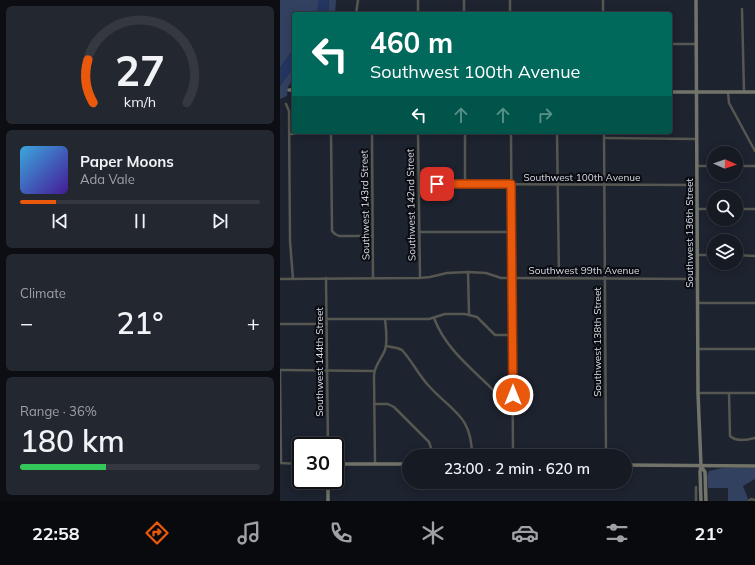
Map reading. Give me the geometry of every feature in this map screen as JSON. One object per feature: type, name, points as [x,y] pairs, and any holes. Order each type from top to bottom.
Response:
[{"type":"street","points":[[356,12],[358,0]]},
{"type":"street","points":[[418,0],[418,12]]},
{"type":"street","points":[[464,0],[464,12]]},
{"type":"street","points":[[510,0],[510,12]]},
{"type":"street","points":[[603,0],[603,12]]},
{"type":"street","name":"Southwest 136th Street","points":[[696,0],[698,393],[701,501]]},
{"type":"street","points":[[742,8],[744,92]]},
{"type":"street","points":[[672,44],[696,44]]},
{"type":"street","points":[[672,92],[755,92]]},
{"type":"street","points":[[728,92],[729,103],[755,151]]},
{"type":"street","points":[[286,104],[289,111],[290,134],[290,241],[292,279]]},
{"type":"street","points":[[331,134],[333,233],[339,236],[373,236]]},
{"type":"street","name":"Southwest 143rd Street","points":[[372,134],[373,278]]},
{"type":"street","name":"Southwest 142nd Street","points":[[418,134],[420,278]]},
{"type":"street","points":[[465,134],[465,184]]},
{"type":"street","points":[[511,134],[514,449]]},
{"type":"street","points":[[557,134],[559,278]]},
{"type":"street","name":"Southwest 138th Street","points":[[604,134],[606,449]]},
{"type":"street","points":[[604,138],[697,139]]},
{"type":"street","points":[[697,166],[707,166]]},
{"type":"street","points":[[743,166],[755,166]]},
{"type":"street","name":"Southwest 100th Avenue","points":[[419,184],[697,184]]},
{"type":"street","points":[[697,209],[707,209]]},
{"type":"street","points":[[743,209],[755,209]]},
{"type":"street","points":[[419,232],[512,232]]},
{"type":"street","points":[[697,255],[707,255]]},
{"type":"street","points":[[743,256],[755,256]]},
{"type":"street","points":[[468,272],[468,314]]},
{"type":"street","name":"Southwest 99th Avenue","points":[[280,279],[420,278],[447,273],[468,272],[486,273],[501,278],[698,279]]},
{"type":"street","name":"Southwest 144th Street","points":[[326,278],[328,437]]},
{"type":"street","points":[[698,303],[755,303]]},
{"type":"street","points":[[327,319],[434,318],[448,314],[468,314],[476,317],[495,335],[513,335]]},
{"type":"street","points":[[434,318],[438,328],[452,348],[471,370],[497,394],[513,395]]},
{"type":"street","points":[[375,464],[374,371],[386,346],[385,319]]},
{"type":"street","points":[[280,324],[327,324]]},
{"type":"street","points":[[386,346],[402,350],[428,385],[462,417],[470,434],[471,449]]},
{"type":"street","points":[[698,349],[755,349]]},
{"type":"street","points":[[292,464],[280,464],[280,370],[374,371]]},
{"type":"street","points":[[698,393],[755,393]]},
{"type":"street","points":[[729,393],[729,434],[733,439],[745,440],[755,438]]},
{"type":"street","points":[[374,404],[388,404],[394,407],[429,442],[431,449]]},
{"type":"street","points":[[344,464],[402,464]]},
{"type":"street","points":[[632,465],[755,466]]},
{"type":"street","name":"Southwest 136th Street","points":[[701,466],[704,472],[706,501]]},
{"type":"street","points":[[696,487],[696,501]]},
{"type":"street","points":[[328,489],[328,501]]},
{"type":"street","points":[[749,501],[751,499],[755,500]]},
{"type":"shaded area","points":[[280,0],[319,0],[317,12],[292,12],[292,51],[280,68]]},
{"type":"shaded area","points":[[319,0],[329,0],[328,12],[317,12]]},
{"type":"shaded area","points":[[329,0],[336,0],[335,12],[328,12]]},
{"type":"shaded area","points":[[292,51],[292,69],[280,86],[280,68]]},
{"type":"shaded area","points":[[292,69],[292,81],[288,87],[287,96],[280,99],[280,86]]},
{"type":"shaded area","points":[[722,468],[755,468],[755,479],[743,486],[748,501],[728,501],[728,488],[708,488],[707,476],[709,471]]},
{"type":"route","points":[[437,184],[511,184],[513,395]]}]
